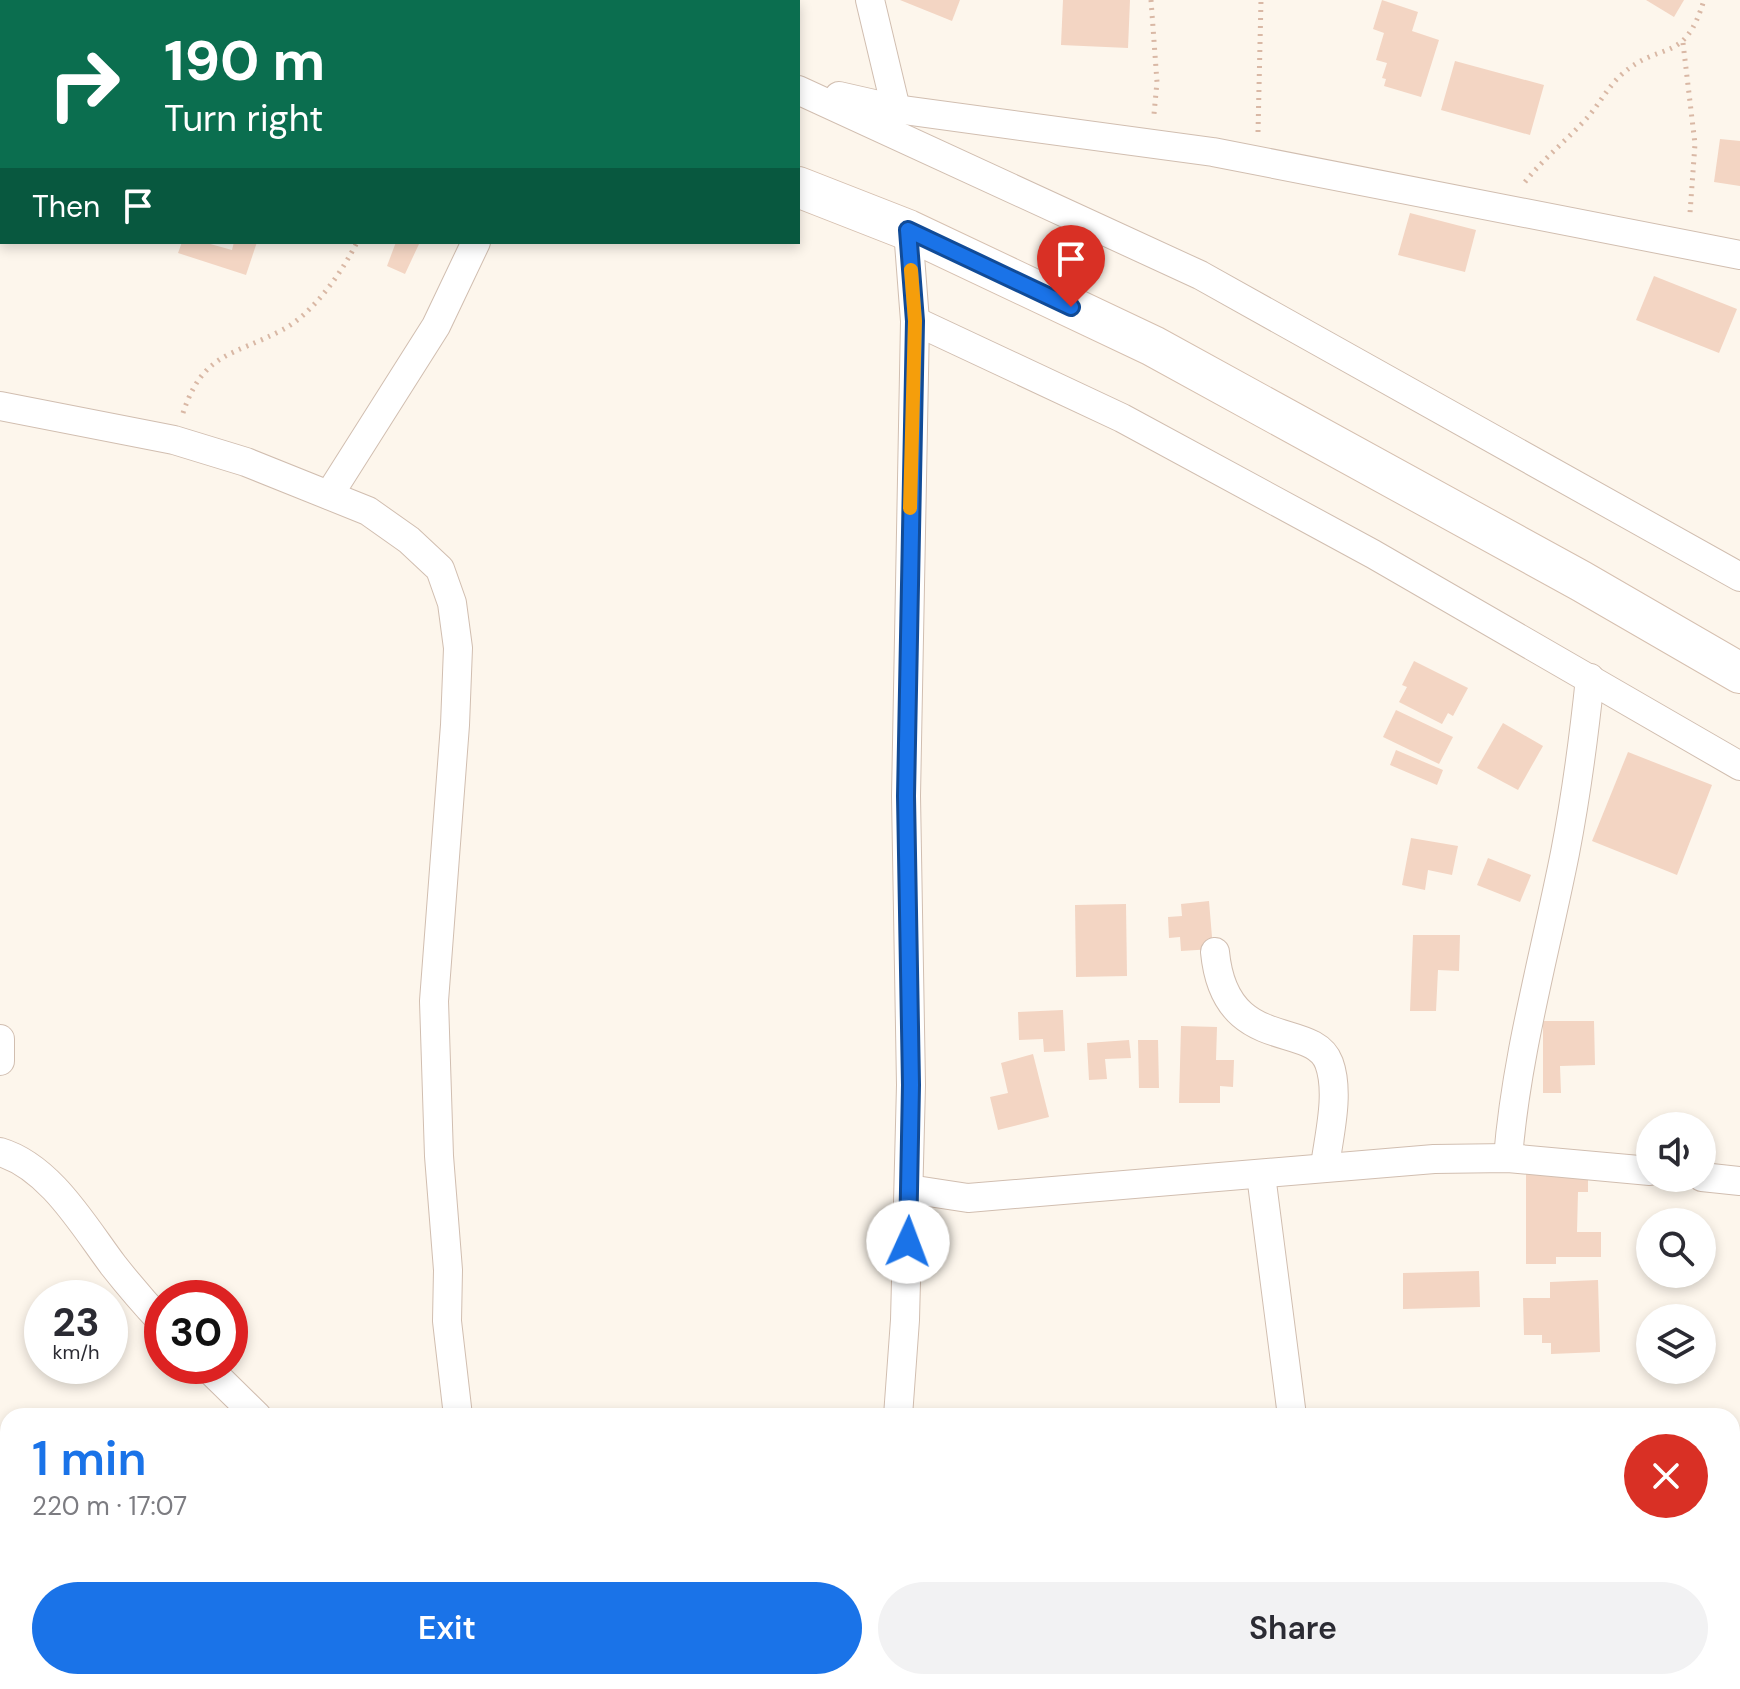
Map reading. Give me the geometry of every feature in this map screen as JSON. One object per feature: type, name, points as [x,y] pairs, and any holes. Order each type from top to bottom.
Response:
[{"type":"main road","points":[[800,188],[908,230],[1153,346],[1581,581],[1740,673]]},
{"type":"street","points":[[870,0],[896,109]]},
{"type":"street","points":[[800,89],[896,109],[1151,143],[1258,161],[1740,255]]},
{"type":"street","points":[[800,90],[1200,275],[1740,577]]},
{"type":"street","points":[[899,1408],[905,1320],[911,1085],[906,796],[915,321],[908,230]]},
{"type":"street","points":[[329,495],[436,326],[475,244]]},
{"type":"street","points":[[915,321],[1136,426],[1373,554],[1740,766]]},
{"type":"street","points":[[0,406],[174,440],[246,462],[368,511],[409,540],[440,569],[452,603],[458,648],[434,1001],[439,1156],[448,1270],[447,1321],[457,1408]]},
{"type":"street","points":[[1508,1158],[1520,1076],[1565,852],[1590,678]]},
{"type":"street","points":[[1215,952],[1218,975],[1227,996],[1246,1020],[1320,1049],[1328,1061],[1332,1078],[1332,1111],[1325,1166]]},
{"type":"street","points":[[0,1039],[0,1061]]},
{"type":"street","points":[[0,1152],[21,1162],[70,1205],[144,1301]]},
{"type":"street","points":[[909,1189],[968,1198],[1434,1159],[1508,1158],[1636,1170]]},
{"type":"street","points":[[1261,1175],[1291,1408]]},
{"type":"street","points":[[1716,1178],[1740,1181]]},
{"type":"street","points":[[224,1384],[249,1408]]},
{"type":"path","points":[[1151,0],[1157,82],[1151,143]]},
{"type":"path","points":[[1258,161],[1261,0]]},
{"type":"path","points":[[1505,209],[1543,159],[1583,122],[1618,78],[1646,58],[1683,43],[1696,24],[1704,0]]},
{"type":"path","points":[[1683,43],[1695,144],[1687,244]]},
{"type":"path","points":[[174,440],[196,380],[220,357],[283,330],[299,319],[347,264],[356,244]]},
{"type":"building","points":[[900,0],[960,0],[952,21]]},
{"type":"building","points":[[1063,0],[1130,0],[1128,48],[1061,45]]},
{"type":"building","points":[[1382,0],[1418,12],[1412,31],[1439,40],[1421,97],[1384,86],[1386,79],[1382,78],[1387,63],[1376,60],[1384,33],[1373,29]]},
{"type":"building","points":[[1646,0],[1684,0],[1674,17]]},
{"type":"building","points":[[1455,61],[1544,85],[1530,135],[1441,110]]},
{"type":"building","points":[[1720,139],[1740,141],[1740,186],[1714,182]]},
{"type":"building","points":[[1410,213],[1476,230],[1465,272],[1398,255]]},
{"type":"building","points":[[181,244],[210,244],[232,250],[234,244],[256,244],[246,275],[178,253]]},
{"type":"building","points":[[395,244],[419,244],[405,274],[387,266]]},
{"type":"building","points":[[1654,276],[1737,309],[1719,353],[1636,320]]},
{"type":"building","points":[[1414,661],[1468,688],[1453,716],[1448,713],[1442,724],[1399,702],[1407,687],[1402,685]]},
{"type":"building","points":[[1396,710],[1453,737],[1439,764],[1383,737]]},
{"type":"building","points":[[1503,723],[1543,746],[1518,790],[1477,768]]},
{"type":"building","points":[[1396,750],[1443,770],[1437,785],[1390,765]]},
{"type":"building","points":[[1628,752],[1712,785],[1677,875],[1592,841]]},
{"type":"building","points":[[1411,838],[1458,846],[1452,875],[1428,870],[1425,890],[1402,885]]},
{"type":"building","points":[[1488,858],[1531,875],[1520,902],[1477,885]]},
{"type":"building","points":[[1209,901],[1213,949],[1181,951],[1180,937],[1169,938],[1168,917],[1182,916],[1181,904]]},
{"type":"building","points":[[1126,904],[1127,976],[1076,977],[1075,905]]},
{"type":"building","points":[[1413,935],[1460,935],[1459,971],[1438,970],[1436,1011],[1410,1011]]},
{"type":"building","points":[[1063,1010],[1065,1051],[1044,1052],[1043,1039],[1019,1040],[1018,1012]]},
{"type":"building","points":[[1543,1021],[1594,1021],[1595,1065],[1560,1066],[1561,1093],[1543,1093]]},
{"type":"building","points":[[1181,1026],[1217,1027],[1216,1060],[1234,1060],[1233,1087],[1220,1086],[1220,1103],[1179,1103]]},
{"type":"building","points":[[1129,1040],[1131,1058],[1105,1059],[1107,1079],[1089,1080],[1087,1043]]},
{"type":"building","points":[[1138,1040],[1158,1040],[1159,1088],[1139,1088]]},
{"type":"building","points":[[1033,1054],[1049,1117],[998,1130],[990,1097],[1008,1093],[1001,1063]]},
{"type":"building","points":[[1526,1170],[1588,1170],[1588,1192],[1578,1192],[1577,1232],[1601,1232],[1601,1257],[1556,1257],[1556,1264],[1526,1264]]},
{"type":"building","points":[[1479,1271],[1480,1307],[1403,1309],[1403,1273]]},
{"type":"building","points":[[1598,1280],[1600,1352],[1551,1354],[1551,1343],[1542,1343],[1542,1335],[1524,1335],[1523,1298],[1550,1298],[1550,1282]]},
{"type":"slow traffic","points":[[910,508],[915,321],[911,270]]},
{"type":"route","points":[[908,1242],[911,1085],[906,796],[915,321],[908,230],[1071,307]]}]
